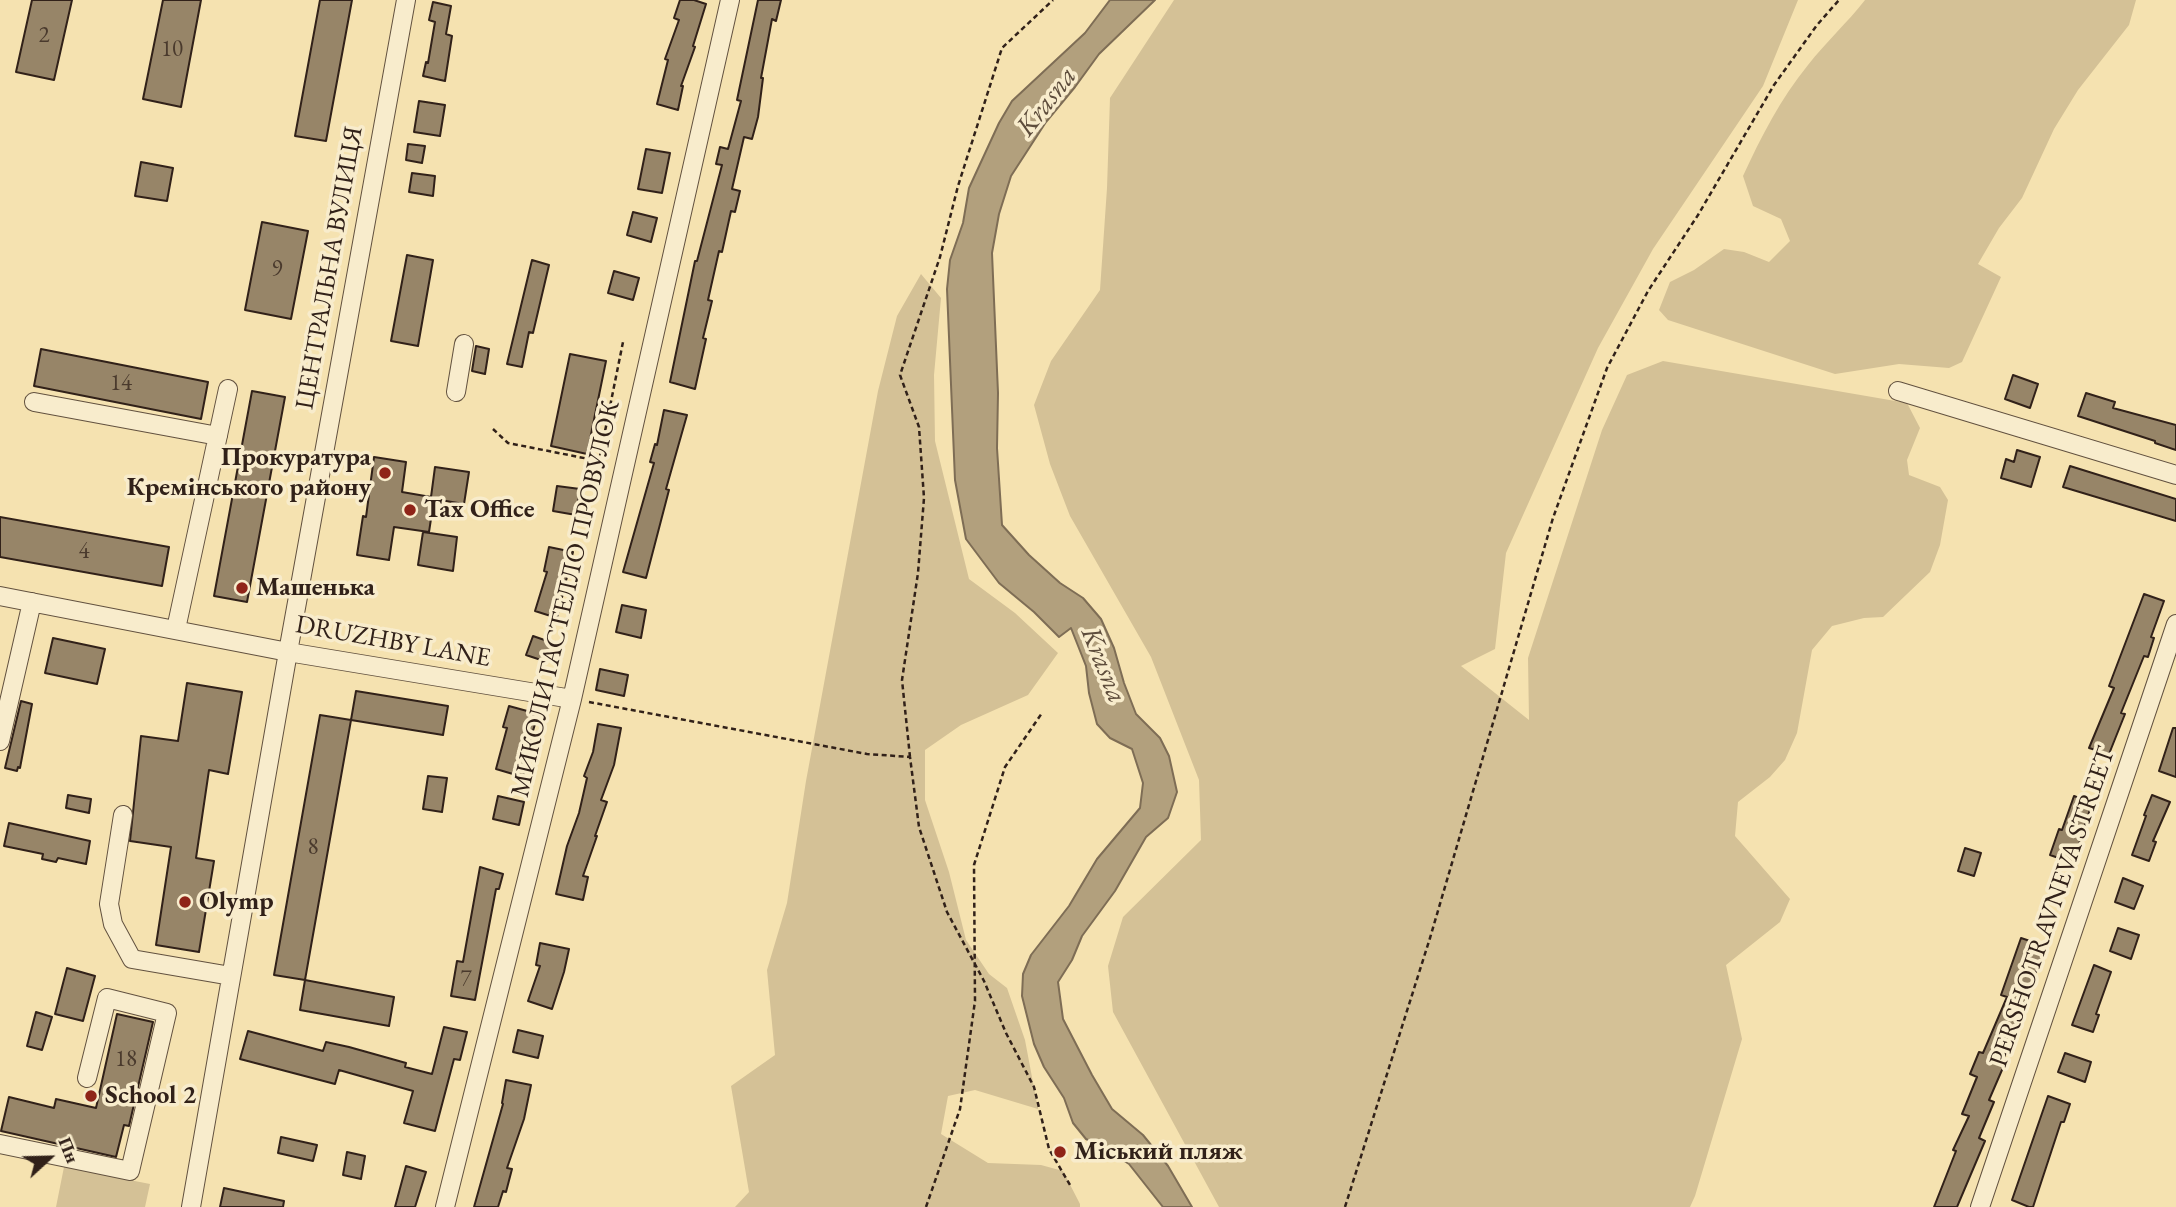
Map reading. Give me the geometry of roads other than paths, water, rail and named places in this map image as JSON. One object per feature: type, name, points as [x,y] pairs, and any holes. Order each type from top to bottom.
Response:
[{"type":"street","name":"ЦЕНТРАЛЬНА ВУЛИЦЯ","points":[[191,1207],[406,0]]},
{"type":"street","name":"МИКОЛИ ГАСТЕЛЛО ПРОВУЛОК","points":[[445,1207],[572,699],[730,0]]},
{"type":"street","points":[[456,392],[464,344]]},
{"type":"street","points":[[176,629],[228,389]]},
{"type":"street","points":[[1898,391],[2176,475]]},
{"type":"street","points":[[34,402],[218,436]]},
{"type":"street","name":"DRUZHBY LANE","points":[[0,596],[288,652],[572,699]]},
{"type":"street","points":[[0,741],[32,602]]},
{"type":"street","name":"PERSHOTRAVNEVA STREET","points":[[1980,1207],[2176,624]]},
{"type":"street","points":[[123,815],[109,904],[113,924],[132,959],[231,976]]},
{"type":"street","points":[[0,1144],[130,1171],[167,1013],[107,998],[87,1078]]},
{"type":"water","name":"Krasna","points":[[1110,0],[1155,0],[1099,54],[1046,122],[1011,176],[999,214],[992,253],[998,393],[997,448],[1002,525],[1029,555],[1060,583],[1083,598],[1101,619],[1114,648],[1136,714],[1160,738],[1169,756],[1177,792],[1168,818],[1146,837],[1115,891],[1082,936],[1072,960],[1058,982],[1063,1019],[1112,1109],[1143,1135],[1168,1166],[1192,1207],[1163,1207],[1129,1164],[1086,1139],[1073,1123],[1064,1098],[1044,1067],[1034,1044],[1022,996],[1023,974],[1031,955],[1069,906],[1097,859],[1140,808],[1143,783],[1132,749],[1110,738],[1097,724],[1086,666],[1071,628],[1059,637],[999,583],[966,539],[955,480],[947,289],[950,260],[963,223],[969,188],[1012,101],[1085,33]]},
{"type":"place","name":"Прокуратура Кремінського району","points":[[385,473]]},
{"type":"place","name":"Tax Office","points":[[410,510]]},
{"type":"place","name":"Машенька","points":[[242,588]]},
{"type":"place","name":"Olymp","points":[[185,902]]},
{"type":"place","name":"School 2","points":[[91,1096]]},
{"type":"place","name":"Міський пляж","points":[[1060,1152]]}]
